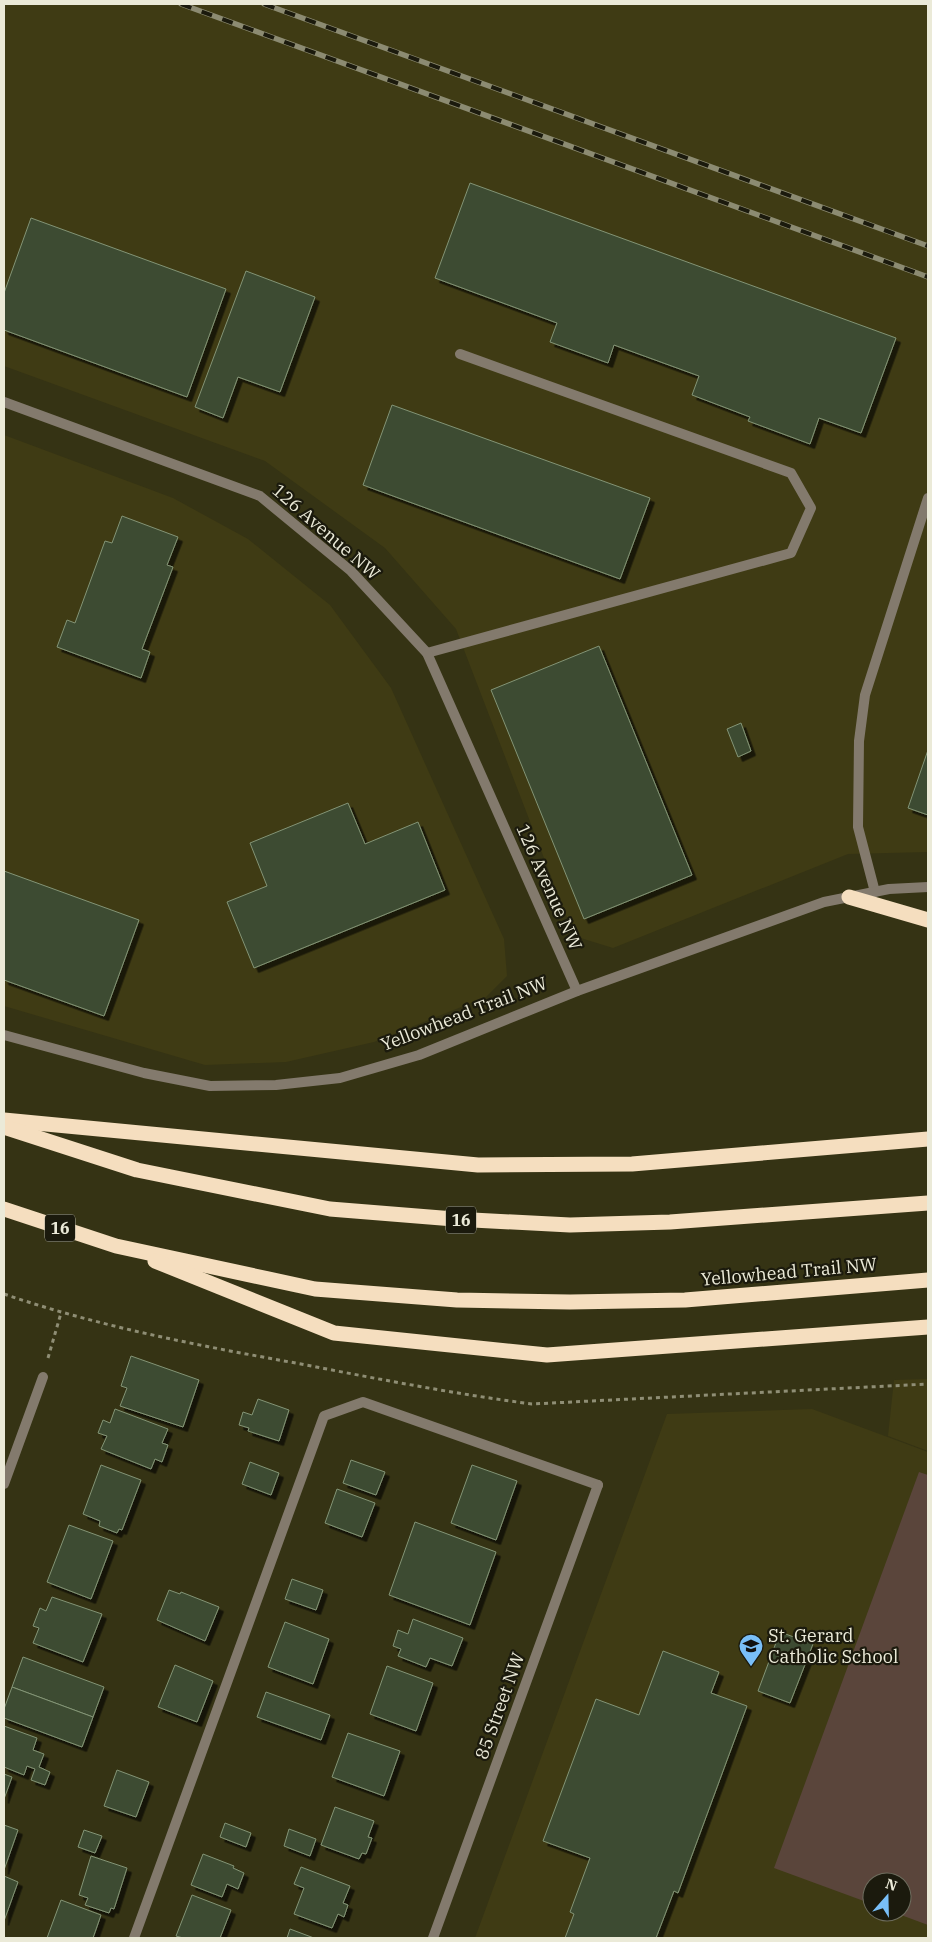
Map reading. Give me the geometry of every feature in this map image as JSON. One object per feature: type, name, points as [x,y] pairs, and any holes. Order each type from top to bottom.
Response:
[{"type":"highway","points":[[848,897],[928,920]]},
{"type":"highway","points":[[4,1120],[478,1165],[632,1164],[928,1139]]},
{"type":"highway","name":"16","points":[[4,1126],[137,1170],[330,1209],[454,1219],[570,1225],[670,1222],[928,1203]]},
{"type":"highway","points":[[852,1145],[928,1128]]},
{"type":"highway","name":"Yellowhead Trail NW","points":[[4,1210],[116,1246],[315,1289],[457,1300],[570,1302],[685,1300],[928,1280]]},
{"type":"highway","points":[[116,1246],[334,1333],[547,1355],[928,1328]]},
{"type":"street","points":[[427,653],[792,553],[811,508],[791,473],[460,354]]},
{"type":"street","name":"126 Avenue NW","points":[[4,402],[260,496],[351,571],[427,653],[577,992]]},
{"type":"street","points":[[875,892],[858,827],[859,741],[866,695],[928,498]]},
{"type":"street","name":"Yellowhead Trail NW","points":[[4,1035],[144,1073],[210,1086],[276,1085],[340,1078],[419,1055],[577,992],[824,902],[889,889],[928,887]]},
{"type":"street","points":[[4,1484],[43,1376]]},
{"type":"street","name":"85 Street NW","points":[[134,1938],[324,1416],[363,1402],[598,1485],[433,1938]]},
{"type":"path","points":[[43,1376],[61,1313]]},
{"type":"shaded area","points":[[4,4],[928,4],[928,750],[908,807],[928,815],[928,852],[848,854],[613,948],[574,936],[456,629],[385,548],[265,461],[4,366]]},
{"type":"shaded area","points":[[4,435],[173,498],[248,539],[330,605],[391,688],[504,939],[507,976],[486,997],[374,1042],[286,1062],[205,1065],[4,1006]]},
{"type":"shaded area","points":[[928,1379],[928,1451],[888,1436],[894,1380]]},
{"type":"shaded area","name":"St. Gerard Catholic School","points":[[812,1409],[928,1452],[928,1938],[475,1938],[667,1414]]},
{"type":"shaded area","points":[[919,1472],[928,1475],[928,1925],[912,1919],[912,1872],[862,1872],[862,1900],[774,1868]]},
{"type":"building","points":[[470,183],[896,338],[861,433],[819,418],[810,444],[748,421],[750,417],[692,395],[699,376],[614,345],[608,363],[550,342],[557,323],[435,278]]},
{"type":"building","points":[[31,218],[226,289],[187,397],[4,330],[4,293]]},
{"type":"building","points":[[246,271],[315,297],[280,392],[238,377],[223,418],[195,407]]},
{"type":"building","points":[[392,405],[650,498],[620,579],[363,485]]},
{"type":"building","points":[[122,516],[178,537],[167,565],[173,567],[142,649],[150,652],[141,678],[57,647],[67,620],[75,623],[105,541],[112,543]]},
{"type":"building","points":[[599,646],[692,875],[584,919],[491,690]]},
{"type":"building","points":[[741,723],[751,751],[738,757],[727,729]]},
{"type":"building","points":[[928,750],[928,815],[908,808]]},
{"type":"building","points":[[348,803],[365,844],[418,822],[445,890],[254,968],[227,902],[267,886],[250,843]]},
{"type":"building","points":[[4,871],[139,920],[104,1016],[4,980]]},
{"type":"building","points":[[131,1356],[199,1380],[183,1427],[120,1406],[127,1388],[121,1386]]},
{"type":"building","points":[[258,1399],[289,1410],[279,1441],[248,1431],[249,1428],[239,1425],[243,1412],[252,1415]]},
{"type":"building","points":[[115,1409],[168,1429],[162,1443],[168,1445],[162,1462],[155,1459],[151,1469],[101,1449],[107,1436],[98,1433],[103,1420],[110,1423]]},
{"type":"building","points":[[351,1460],[385,1472],[376,1495],[343,1483]]},
{"type":"building","points":[[250,1462],[279,1473],[271,1495],[242,1484]]},
{"type":"building","points":[[101,1465],[141,1480],[122,1530],[119,1529],[117,1533],[99,1526],[100,1521],[83,1514]]},
{"type":"building","points":[[472,1465],[517,1481],[496,1540],[451,1523]]},
{"type":"building","points":[[337,1489],[375,1503],[362,1537],[325,1523]]},
{"type":"building","points":[[415,1522],[496,1552],[470,1625],[389,1595]]},
{"type":"building","points":[[69,1525],[113,1541],[91,1599],[47,1582]]},
{"type":"building","points":[[292,1579],[323,1590],[316,1610],[285,1599]]},
{"type":"building","points":[[169,1590],[180,1594],[181,1592],[219,1607],[205,1641],[157,1620]]},
{"type":"building","points":[[52,1597],[102,1614],[83,1662],[33,1643],[39,1628],[33,1626],[40,1608],[46,1611]]},
{"type":"building","points":[[413,1619],[463,1638],[452,1666],[430,1658],[426,1667],[398,1656],[401,1649],[393,1646],[398,1630],[408,1634]]},
{"type":"building","points":[[285,1622],[329,1639],[313,1684],[268,1667]]},
{"type":"building","points":[[780,1632],[813,1644],[790,1703],[758,1691]]},
{"type":"building","points":[[663,1651],[719,1672],[711,1693],[747,1706],[678,1893],[674,1891],[656,1938],[565,1938],[574,1914],[570,1912],[590,1858],[543,1841],[596,1699],[639,1715]]},
{"type":"building","points":[[23,1657],[104,1687],[93,1717],[12,1687]]},
{"type":"building","points":[[175,1665],[213,1681],[197,1722],[158,1707]]},
{"type":"building","points":[[387,1666],[433,1683],[416,1731],[370,1714]]},
{"type":"building","points":[[12,1687],[93,1717],[82,1747],[4,1718],[4,1709]]},
{"type":"building","points":[[266,1692],[330,1715],[321,1740],[257,1717]]},
{"type":"building","points":[[4,1726],[37,1738],[33,1750],[44,1754],[39,1767],[50,1772],[45,1785],[31,1780],[35,1769],[27,1766],[24,1775],[4,1767]]},
{"type":"building","points":[[348,1733],[400,1751],[384,1796],[332,1777]]},
{"type":"building","points":[[117,1770],[149,1782],[136,1817],[104,1806]]},
{"type":"building","points":[[4,1774],[12,1777],[4,1799]]},
{"type":"building","points":[[335,1807],[374,1821],[368,1837],[372,1838],[366,1854],[362,1853],[359,1859],[321,1845]]},
{"type":"building","points":[[225,1823],[251,1833],[246,1847],[220,1837]]},
{"type":"building","points":[[4,1825],[18,1830],[4,1870]]},
{"type":"building","points":[[289,1829],[316,1839],[310,1856],[284,1846]]},
{"type":"building","points":[[84,1830],[102,1836],[95,1853],[78,1847]]},
{"type":"building","points":[[203,1854],[234,1866],[233,1868],[244,1873],[238,1889],[227,1884],[222,1897],[191,1885]]},
{"type":"building","points":[[91,1856],[127,1868],[114,1909],[111,1908],[109,1913],[85,1905],[88,1898],[79,1895]]},
{"type":"building","points":[[301,1867],[350,1886],[343,1903],[348,1905],[344,1917],[338,1914],[332,1928],[294,1914],[304,1888],[294,1884]]},
{"type":"building","points":[[4,1876],[18,1882],[4,1921]]},
{"type":"building","points":[[192,1895],[231,1910],[220,1938],[183,1938],[176,1936]]},
{"type":"building","points":[[61,1900],[101,1915],[93,1938],[47,1938]]},
{"type":"building","points":[[290,1929],[314,1938],[287,1938]]},
{"type":"railway","points":[[181,4],[928,277]]},
{"type":"railway","points":[[264,4],[928,246]]},
{"type":"place","name":"St. Gerard Catholic School","points":[[751,1667]]}]
